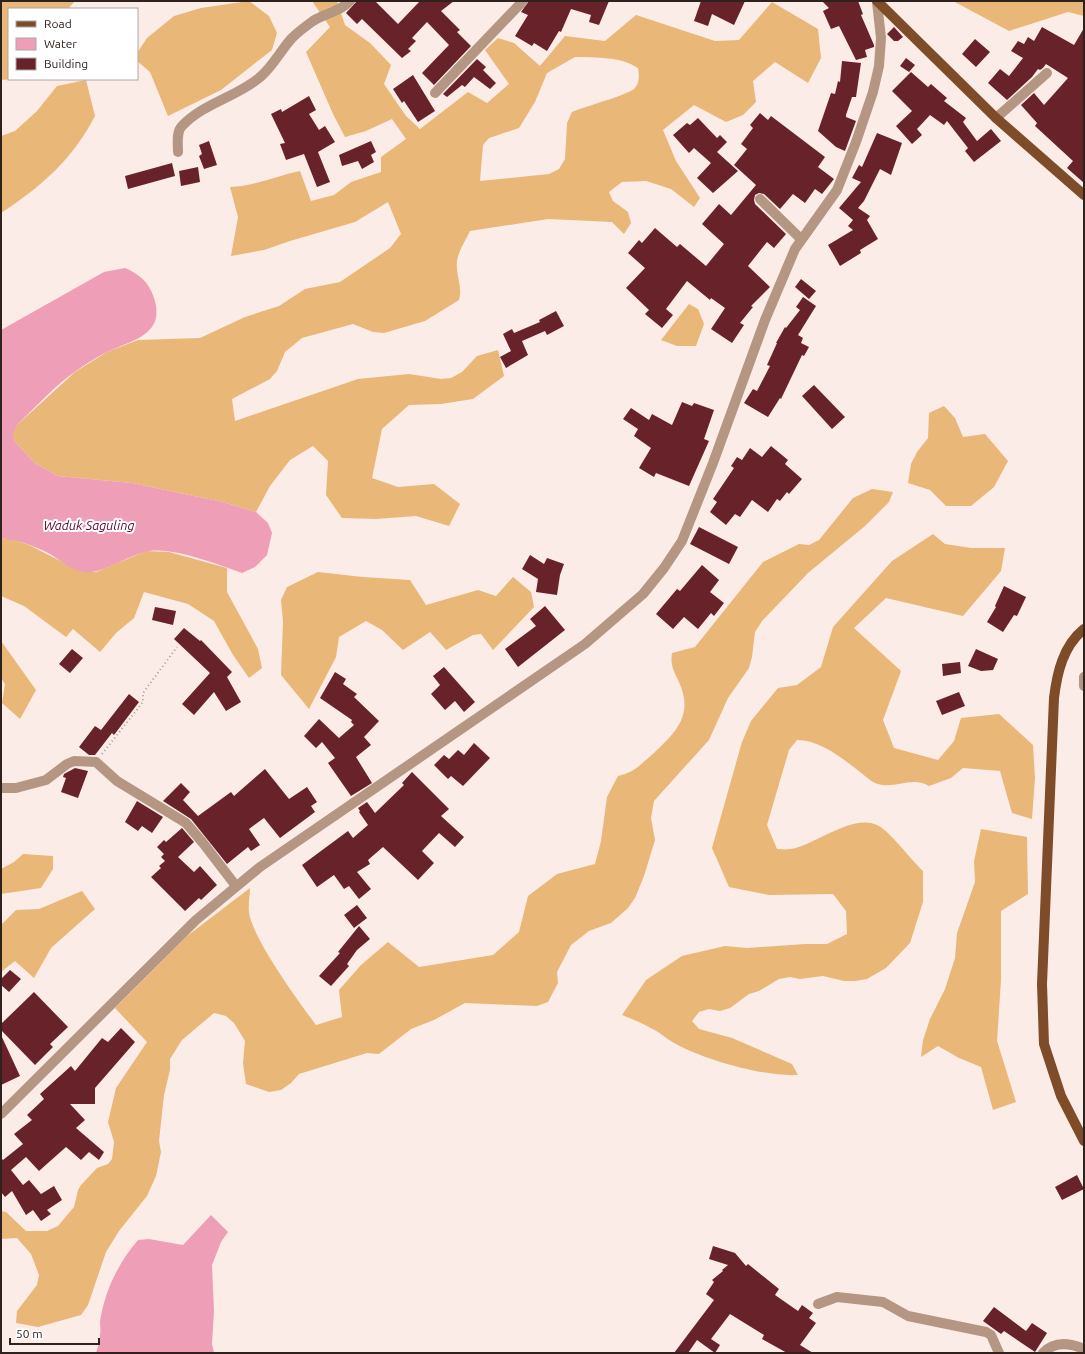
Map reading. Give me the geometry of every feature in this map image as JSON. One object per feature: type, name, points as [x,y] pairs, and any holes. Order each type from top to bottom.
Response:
[{"type":"main road","points":[[877,1],[996,118],[1083,194]]},
{"type":"main road","points":[[1084,629],[1075,638],[1064,656],[1057,678],[1054,698],[1042,984],[1044,1044],[1061,1096],[1084,1141]]},
{"type":"street","points":[[178,152],[178,135],[181,127],[202,111],[226,96],[250,85],[261,77],[292,38],[302,29],[315,20],[334,12],[350,1]]},
{"type":"street","points":[[435,93],[523,1]]},
{"type":"street","points":[[1,1114],[196,920],[236,886],[260,867],[585,644],[643,594],[664,568],[682,541],[713,463],[765,320],[795,249],[801,238],[837,190],[852,155],[873,92],[879,66],[881,38],[877,1]]},
{"type":"street","points":[[996,118],[1047,73]]},
{"type":"street","points":[[760,199],[801,238]]},
{"type":"street","points":[[1084,677],[1084,686]]},
{"type":"street","points":[[1,788],[16,788],[46,780],[67,764],[74,761],[96,762],[116,781],[186,823],[203,842],[236,886]]},
{"type":"street","points":[[818,1304],[837,1297],[883,1302],[908,1316],[986,1332],[991,1335],[999,1353]]},
{"type":"street","points":[[1043,1353],[1047,1348],[1059,1344],[1077,1346],[1084,1349]]},
{"type":"path","points":[[96,762],[143,702],[143,693],[177,647]]},
{"type":"shaded area","points":[[1,1],[75,1],[69,8],[8,8],[8,80],[1,80]]},
{"type":"shaded area","points":[[249,1],[269,16],[277,33],[272,50],[221,90],[168,116],[150,72],[138,62],[138,52],[147,38],[174,16],[201,8]]},
{"type":"shaded area","points":[[312,1],[337,1],[345,25],[370,43],[391,65],[384,84],[406,116],[420,129],[468,92],[487,103],[509,84],[485,50],[498,38],[514,43],[540,66],[565,36],[605,41],[636,15],[715,41],[739,40],[772,2],[818,29],[821,58],[808,83],[775,62],[753,81],[756,102],[743,115],[726,122],[694,105],[663,130],[676,161],[700,198],[694,207],[671,189],[646,181],[622,182],[609,192],[613,201],[628,212],[631,223],[624,234],[612,222],[548,219],[470,231],[457,259],[460,284],[459,300],[425,321],[384,333],[373,332],[353,324],[302,338],[285,352],[277,371],[270,379],[232,399],[235,421],[358,379],[409,374],[441,379],[451,378],[462,372],[477,356],[498,350],[504,376],[473,399],[441,404],[409,405],[382,429],[372,478],[398,487],[434,484],[460,504],[449,526],[416,516],[376,519],[342,518],[326,495],[328,461],[313,446],[290,460],[270,486],[256,512],[223,502],[132,483],[58,476],[36,464],[14,441],[12,433],[17,425],[75,372],[107,352],[138,340],[200,338],[245,317],[279,306],[305,289],[340,282],[390,248],[401,234],[388,202],[355,222],[264,250],[231,256],[238,217],[230,187],[257,183],[300,171],[311,201],[334,195],[351,182],[381,172],[381,157],[406,139],[392,119],[366,131],[345,137],[333,114],[306,52],[330,27]],"holes":[[[575,57],[600,58],[623,61],[631,64],[638,68],[639,78],[637,86],[632,91],[625,94],[572,112],[567,123],[565,159],[559,169],[549,174],[480,181],[483,145],[489,138],[519,128],[535,102],[547,73]]]},
{"type":"shaded area","points":[[953,1],[1084,1],[1084,16],[1068,12],[1009,31]]},
{"type":"shaded area","points":[[86,80],[95,116],[86,132],[55,171],[30,193],[1,213],[1,136],[15,131],[37,111],[57,86]]},
{"type":"shaded area","points":[[689,304],[698,309],[704,324],[696,346],[677,346],[661,340]]},
{"type":"shaded area","points":[[944,406],[955,418],[963,437],[985,434],[1008,461],[994,487],[971,506],[946,506],[930,490],[908,483],[911,464],[917,452],[928,438],[929,413]]},
{"type":"shaded area","points":[[872,489],[893,492],[889,502],[865,526],[808,573],[762,621],[755,632],[749,668],[728,698],[709,740],[654,801],[651,818],[655,840],[644,876],[635,898],[628,908],[611,923],[589,931],[571,945],[557,972],[558,983],[548,1002],[537,1006],[465,1003],[434,1020],[411,1029],[379,1054],[367,1053],[299,1074],[291,1083],[281,1090],[269,1092],[246,1084],[243,1063],[245,1041],[234,1023],[226,1016],[214,1013],[182,1040],[170,1059],[170,1070],[164,1095],[159,1141],[161,1152],[156,1176],[147,1196],[119,1231],[106,1252],[88,1305],[81,1315],[38,1327],[16,1323],[17,1311],[37,1285],[39,1275],[31,1254],[17,1238],[1,1239],[1,1211],[6,1212],[26,1231],[47,1231],[58,1226],[74,1207],[78,1190],[81,1185],[97,1168],[108,1164],[112,1159],[114,1142],[108,1122],[116,1088],[147,1042],[115,1008],[187,936],[250,888],[249,912],[258,937],[277,970],[316,1025],[342,1017],[339,990],[361,965],[388,942],[419,967],[493,955],[519,932],[528,896],[557,874],[595,864],[601,841],[607,797],[618,776],[629,773],[642,764],[676,730],[685,704],[679,682],[672,665],[672,653],[695,647],[763,562],[799,544],[809,545],[819,540],[853,498]]},
{"type":"shaded area","points":[[933,534],[945,544],[971,548],[1005,548],[1001,571],[963,616],[886,598],[854,628],[901,671],[883,720],[894,748],[938,760],[954,741],[961,718],[999,714],[1033,745],[1035,778],[1032,819],[1012,813],[1000,771],[963,768],[951,778],[929,786],[915,782],[882,785],[875,783],[822,746],[797,740],[789,750],[767,825],[777,849],[800,847],[833,831],[856,823],[867,822],[882,828],[923,871],[923,902],[910,943],[886,968],[867,979],[844,981],[823,976],[800,979],[790,977],[779,979],[759,991],[749,994],[730,1008],[720,1011],[709,1009],[699,1012],[692,1021],[699,1029],[732,1038],[792,1064],[798,1075],[784,1075],[753,1070],[703,1056],[674,1043],[649,1027],[622,1015],[646,980],[682,956],[725,946],[747,948],[827,944],[847,934],[846,911],[833,894],[769,895],[729,887],[712,848],[742,742],[751,721],[778,688],[797,685],[821,667],[833,627],[892,561]]},
{"type":"shaded area","points":[[1,538],[12,539],[29,545],[82,572],[96,572],[146,551],[169,552],[227,568],[227,592],[258,649],[262,668],[249,678],[233,655],[214,621],[188,604],[144,592],[134,618],[116,633],[100,652],[73,629],[66,637],[24,606],[1,596]]},
{"type":"shaded area","points":[[318,572],[410,580],[426,605],[478,590],[496,596],[513,577],[531,592],[534,607],[493,650],[481,634],[473,635],[446,650],[430,632],[403,650],[382,630],[366,621],[339,637],[336,657],[309,709],[281,675],[283,622],[281,600],[287,587]]},
{"type":"shaded area","points":[[1,641],[36,690],[20,719],[2,703],[5,684],[1,678]]},
{"type":"shaded area","points":[[981,829],[1027,837],[1028,894],[1001,911],[1001,980],[997,1041],[1016,1102],[993,1110],[981,1067],[959,1058],[938,1046],[921,1057],[923,1040],[930,1019],[945,989],[955,958],[957,933],[975,882],[974,861]]},
{"type":"shaded area","points":[[23,854],[53,856],[53,869],[41,888],[1,894],[1,869],[14,862]]},
{"type":"shaded area","points":[[82,891],[95,909],[51,948],[34,978],[15,961],[1,972],[1,925],[16,910],[39,909]]},
{"type":"water","name":"Waduk Saguling","points":[[125,268],[143,279],[152,292],[156,310],[155,320],[151,328],[145,334],[107,352],[92,361],[60,383],[17,425],[13,433],[14,441],[36,464],[58,476],[132,483],[223,502],[256,512],[268,523],[272,533],[267,555],[255,567],[242,573],[208,561],[167,551],[145,552],[96,571],[82,572],[69,567],[38,548],[1,538],[1,330],[104,272]]},
{"type":"water","points":[[211,1215],[228,1232],[221,1242],[212,1265],[214,1311],[212,1344],[214,1353],[96,1353],[100,1340],[100,1322],[102,1311],[109,1289],[118,1268],[138,1240],[149,1239],[183,1245]]},
{"type":"building","points":[[357,1],[375,1],[398,24],[420,1],[454,1],[441,11],[460,30],[457,32],[471,46],[434,85],[422,73],[449,45],[427,22],[412,38],[416,41],[408,49],[411,51],[402,58],[362,19],[357,24],[346,13]]},
{"type":"building","points":[[529,1],[609,1],[599,25],[589,22],[591,15],[571,9],[561,32],[559,31],[547,51],[534,43],[532,46],[515,36],[528,15],[521,12]]},
{"type":"building","points":[[701,1],[745,1],[734,25],[712,14],[708,26],[694,21]]},
{"type":"building","points":[[822,1],[858,1],[863,14],[861,15],[874,45],[874,47],[865,50],[867,57],[856,60],[839,26],[831,29],[823,11],[829,8]]},
{"type":"building","points":[[894,27],[903,37],[898,41],[894,41],[887,34]]},
{"type":"building","points":[[1042,27],[1074,45],[1084,28],[1084,183],[1067,168],[1073,161],[1035,126],[1037,123],[1021,105],[1034,93],[1044,105],[1068,78],[1046,64],[1040,70],[1038,69],[1032,77],[1007,100],[988,83],[1000,69],[1009,76],[1023,58],[1011,51],[1018,41],[1024,44],[1028,37],[1034,41]]},
{"type":"building","points":[[975,39],[990,52],[976,67],[962,54]]},
{"type":"building","points":[[906,58],[915,65],[909,72],[900,66]]},
{"type":"building","points":[[477,59],[486,67],[483,70],[496,83],[490,89],[474,77],[465,87],[462,85],[447,97],[443,94]]},
{"type":"building","points":[[842,61],[861,63],[856,97],[852,97],[846,115],[846,117],[856,121],[845,151],[836,147],[818,131],[831,93],[835,94],[838,81],[840,82]]},
{"type":"building","points":[[911,72],[928,87],[931,84],[947,98],[944,101],[966,118],[963,122],[977,141],[991,129],[1001,141],[974,162],[965,151],[968,148],[947,121],[944,125],[930,115],[917,129],[922,135],[912,144],[896,126],[912,111],[892,91]]},
{"type":"building","points":[[413,75],[435,111],[418,122],[404,101],[402,103],[393,89]]},
{"type":"building","points":[[309,96],[316,110],[309,114],[319,130],[325,126],[335,142],[318,152],[330,182],[317,187],[304,154],[286,160],[280,144],[285,143],[271,114],[281,109],[282,112]]},
{"type":"building","points":[[760,113],[768,120],[771,116],[825,157],[818,167],[834,179],[822,194],[815,189],[805,203],[793,194],[780,209],[764,194],[759,193],[755,195],[755,204],[786,234],[774,248],[767,242],[748,266],[770,287],[751,306],[753,307],[740,323],[744,325],[732,343],[711,329],[725,308],[711,298],[710,300],[687,281],[666,309],[673,315],[662,328],[645,314],[649,310],[626,288],[645,268],[628,253],[639,240],[642,243],[655,228],[677,247],[680,244],[706,266],[724,244],[702,224],[719,204],[731,215],[756,185],[734,165],[747,149],[741,144],[753,128],[750,125]]},
{"type":"building","points":[[698,118],[717,138],[720,135],[727,142],[717,152],[738,171],[713,193],[697,178],[711,163],[694,148],[689,153],[673,135],[687,123],[690,125]]},
{"type":"building","points":[[877,133],[902,143],[891,175],[880,169],[864,201],[858,208],[870,216],[867,220],[878,239],[860,250],[861,253],[840,266],[828,245],[853,230],[848,226],[853,220],[839,208],[861,182],[852,178],[859,165],[862,167]]},
{"type":"building","points":[[209,141],[217,165],[204,169],[199,156],[202,154],[199,145]]},
{"type":"building","points":[[371,141],[376,152],[371,155],[374,162],[362,169],[358,161],[342,166],[339,155]]},
{"type":"building","points":[[172,163],[175,176],[128,189],[125,176]]},
{"type":"building","points":[[198,167],[200,182],[181,186],[179,171]]},
{"type":"building","points":[[801,279],[816,291],[809,299],[795,287]]},
{"type":"building","points":[[803,297],[816,306],[798,335],[803,338],[801,343],[809,347],[804,356],[802,355],[781,399],[780,398],[768,417],[744,403],[753,389],[757,391],[770,366],[767,365],[776,343],[785,327],[786,328],[800,310],[796,307]]},
{"type":"building","points":[[556,311],[564,326],[547,335],[545,331],[522,341],[528,355],[506,368],[500,357],[511,351],[503,334],[512,329],[514,333],[540,322],[539,320]]},
{"type":"building","points":[[814,385],[845,417],[832,429],[802,396]]},
{"type":"building","points":[[682,402],[692,406],[694,403],[714,410],[704,439],[709,441],[689,486],[656,473],[654,477],[639,468],[651,448],[634,436],[638,429],[623,419],[631,408],[649,420],[652,414],[672,425]]},
{"type":"building","points":[[771,446],[788,460],[785,464],[802,479],[789,494],[787,492],[780,501],[777,499],[768,512],[752,500],[740,517],[735,514],[726,525],[710,512],[717,502],[713,499],[734,468],[731,466],[737,457],[742,460],[750,448],[762,457]]},
{"type":"building","points":[[699,527],[738,547],[729,564],[690,544]]},
{"type":"building","points":[[530,555],[544,564],[547,558],[564,564],[560,575],[557,595],[536,592],[538,579],[522,569]]},
{"type":"building","points":[[702,565],[719,580],[710,592],[724,603],[714,616],[711,613],[698,629],[684,617],[673,629],[656,614],[677,589],[680,591]]},
{"type":"building","points":[[1004,586],[1026,597],[1017,616],[1014,615],[1003,632],[987,622],[996,607],[995,606]]},
{"type":"building","points":[[545,606],[565,630],[518,667],[505,649],[536,626],[530,619]]},
{"type":"building","points":[[155,607],[176,611],[173,625],[152,620]]},
{"type":"building","points":[[184,628],[200,641],[201,640],[232,672],[227,677],[241,702],[226,711],[214,692],[194,715],[182,704],[210,673],[174,639]]},
{"type":"building","points":[[72,649],[83,658],[70,673],[59,664]]},
{"type":"building","points":[[976,649],[998,659],[993,670],[981,671],[968,666]]},
{"type":"building","points":[[960,662],[961,673],[943,676],[942,664]]},
{"type":"building","points":[[444,667],[475,702],[464,712],[455,701],[445,710],[431,694],[440,685],[433,676]]},
{"type":"building","points":[[335,672],[346,679],[343,684],[357,694],[354,697],[379,721],[364,737],[371,745],[356,757],[372,783],[351,796],[328,763],[335,758],[322,742],[316,748],[304,736],[319,719],[339,738],[354,725],[351,722],[352,720],[320,698]]},
{"type":"building","points":[[959,692],[965,706],[942,715],[936,701]]},
{"type":"building","points":[[129,694],[139,702],[114,735],[112,733],[95,755],[89,755],[79,747],[95,726],[101,730]]},
{"type":"building","points":[[474,743],[490,758],[463,786],[451,776],[448,779],[434,765],[444,755],[449,759],[458,750],[464,755]]},
{"type":"building","points":[[75,768],[88,771],[78,798],[61,792],[66,778],[63,777],[64,774]]},
{"type":"building","points":[[265,769],[289,799],[307,787],[317,802],[311,806],[315,812],[280,838],[264,818],[249,829],[260,845],[251,851],[248,847],[227,864],[191,819],[163,801],[181,783],[190,792],[183,800],[198,816],[231,792],[234,796]]},
{"type":"building","points":[[412,772],[449,809],[441,816],[464,837],[455,847],[439,833],[422,851],[434,863],[418,880],[383,847],[368,860],[370,864],[357,872],[371,889],[359,899],[349,886],[344,889],[334,875],[317,887],[302,865],[348,831],[353,838],[368,825],[358,808],[367,802],[375,813],[404,785],[402,783]]},
{"type":"building","points":[[137,801],[163,817],[152,833],[142,826],[138,831],[125,822]]},
{"type":"building","points":[[182,828],[194,842],[178,857],[194,872],[200,866],[217,885],[201,900],[199,898],[185,911],[151,877],[161,868],[159,866],[165,861],[161,857],[164,854],[157,847],[164,840],[166,842]]},
{"type":"building","points":[[357,905],[367,918],[354,928],[344,915]]},
{"type":"building","points":[[359,926],[370,939],[357,950],[347,964],[349,966],[331,986],[319,976],[340,953],[338,952]]},
{"type":"building","points":[[10,970],[21,979],[9,992],[1,985],[1,979]]},
{"type":"building","points":[[34,992],[68,1027],[50,1044],[53,1047],[35,1065],[1,1030],[1,1024]]},
{"type":"building","points":[[121,1028],[135,1042],[95,1088],[95,1104],[70,1104],[85,1120],[76,1128],[104,1152],[99,1160],[89,1152],[81,1160],[66,1147],[39,1171],[26,1157],[11,1170],[23,1185],[29,1180],[41,1194],[54,1186],[62,1200],[47,1210],[51,1214],[41,1221],[33,1210],[26,1215],[12,1191],[5,1197],[1,1192],[1,1158],[3,1160],[23,1144],[14,1134],[32,1120],[27,1115],[44,1099],[40,1094],[71,1066],[75,1071],[102,1038],[108,1042]]},
{"type":"building","points":[[1,1035],[20,1076],[1,1085]]},
{"type":"building","points":[[1077,1175],[1084,1189],[1062,1200],[1055,1187]]},
{"type":"building","points":[[713,1246],[735,1253],[746,1266],[748,1264],[779,1289],[775,1295],[798,1311],[802,1305],[813,1313],[809,1318],[816,1323],[800,1345],[813,1353],[787,1353],[762,1339],[764,1335],[730,1314],[711,1339],[720,1345],[715,1353],[697,1340],[688,1353],[674,1353],[714,1300],[706,1294],[714,1282],[712,1280],[728,1265],[709,1259]]},
{"type":"building","points":[[994,1307],[1026,1331],[1032,1323],[1047,1333],[1035,1352],[1004,1331],[1001,1334],[983,1321]]}]
